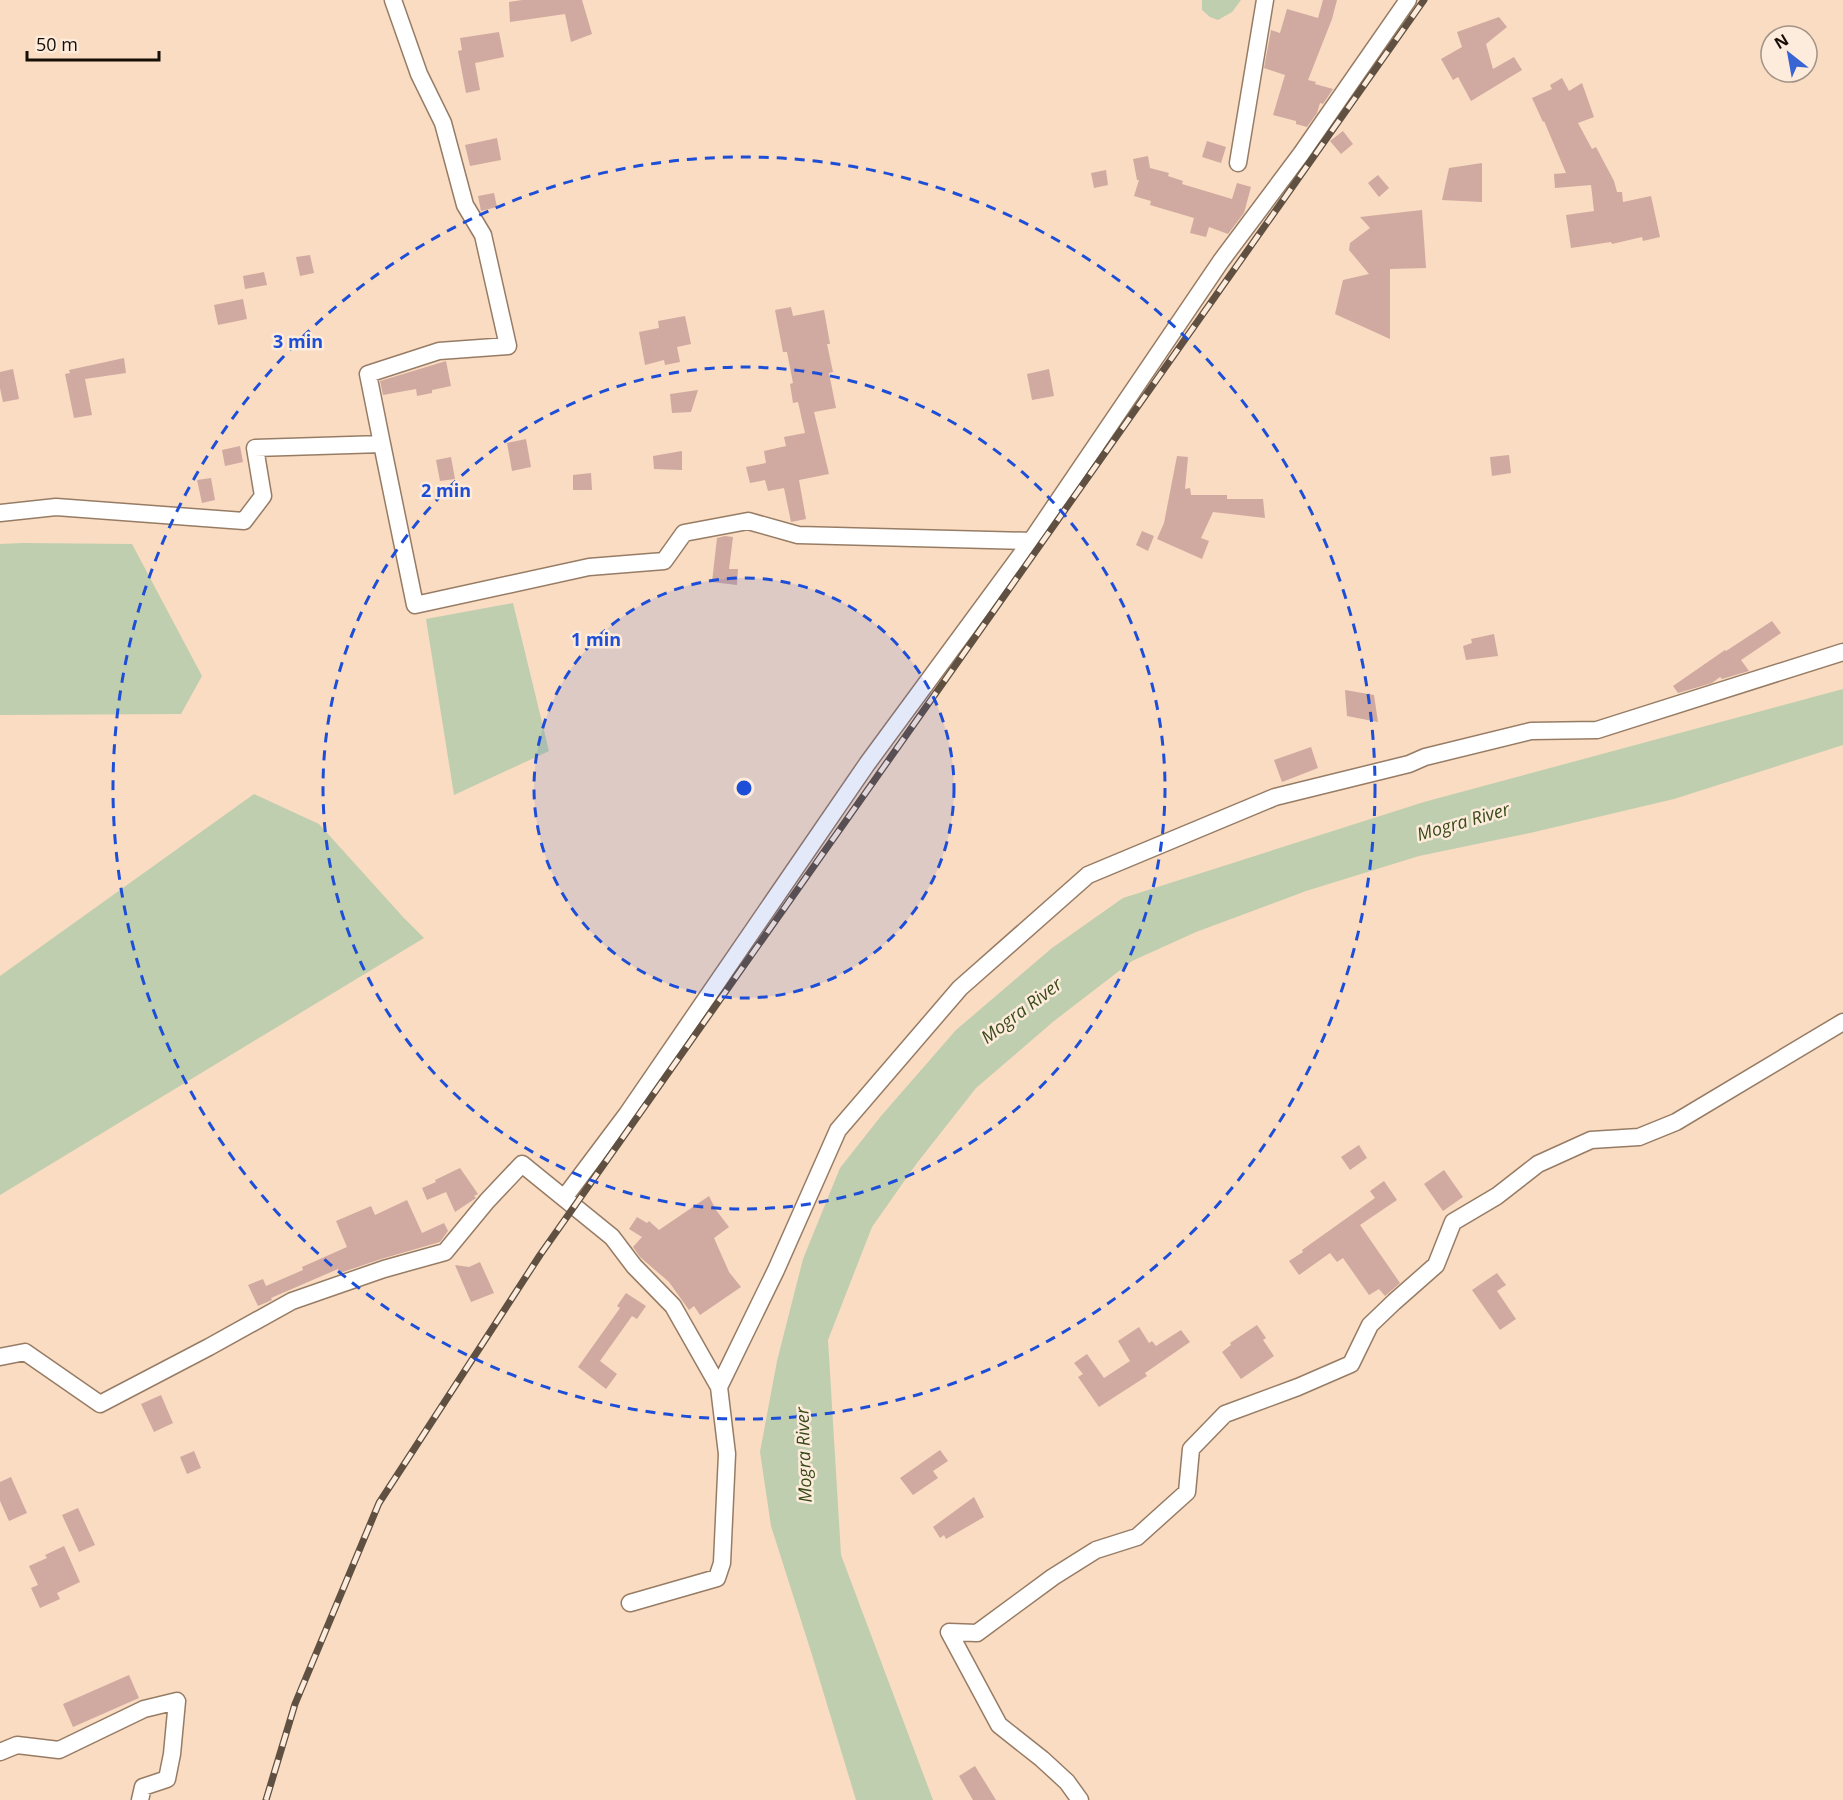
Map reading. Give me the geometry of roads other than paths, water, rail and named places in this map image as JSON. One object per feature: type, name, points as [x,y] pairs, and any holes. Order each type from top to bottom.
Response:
[{"type":"street","points":[[393,0],[419,74],[443,123],[465,205],[483,235],[508,346],[440,351],[368,374],[415,605],[589,567],[664,561],[684,533],[748,521],[798,535],[1031,541]]},
{"type":"street","points":[[1238,163],[1264,0]]},
{"type":"street","points":[[564,1198],[627,1114],[867,765],[1031,541],[1221,261],[1301,154],[1408,0]]},
{"type":"street","points":[[0,513],[56,507],[244,521],[263,496],[255,448],[382,444]]},
{"type":"street","points":[[719,1387],[776,1270],[838,1130],[960,988],[1088,875],[1275,797],[1409,764],[1425,757],[1531,730],[1597,730],[1843,652]]},
{"type":"street","points":[[1080,1800],[1059,1774],[999,1725],[949,1632],[977,1633],[1053,1577],[1096,1550],[1137,1537],[1187,1492],[1191,1449],[1225,1414],[1298,1387],[1351,1364],[1370,1325],[1436,1265],[1453,1222],[1497,1196],[1538,1164],[1591,1140],[1639,1137],[1676,1122],[1843,1022]]},
{"type":"street","points":[[0,1357],[25,1352],[100,1404],[292,1301],[384,1269],[445,1252],[487,1201],[522,1164],[612,1237],[634,1266],[673,1306],[719,1387],[727,1454],[722,1563],[717,1578],[630,1602]]},
{"type":"street","points":[[0,1752],[17,1745],[59,1750],[144,1709],[177,1701],[167,1779],[143,1787],[140,1800]]},
{"type":"water","points":[[1202,0],[1241,0],[1232,12],[1218,20],[1202,10]]},
{"type":"water","points":[[0,544],[132,544],[202,676],[181,714],[0,715]]},
{"type":"water","points":[[513,603],[549,751],[454,795],[426,619]]},
{"type":"water","name":"Mogra River","points":[[1843,689],[1843,745],[1674,799],[1419,856],[1306,891],[1196,932],[1132,961],[1054,1021],[976,1088],[917,1163],[872,1227],[828,1340],[841,1555],[933,1800],[856,1800],[771,1526],[760,1452],[777,1361],[803,1259],[840,1168],[881,1116],[956,1030],[1052,948],[1123,898],[1424,802]]},
{"type":"water","points":[[254,794],[319,824],[424,938],[0,1195],[0,976]]},
{"type":"railway","points":[[266,1800],[295,1704],[379,1503],[540,1255],[1424,0]]}]
